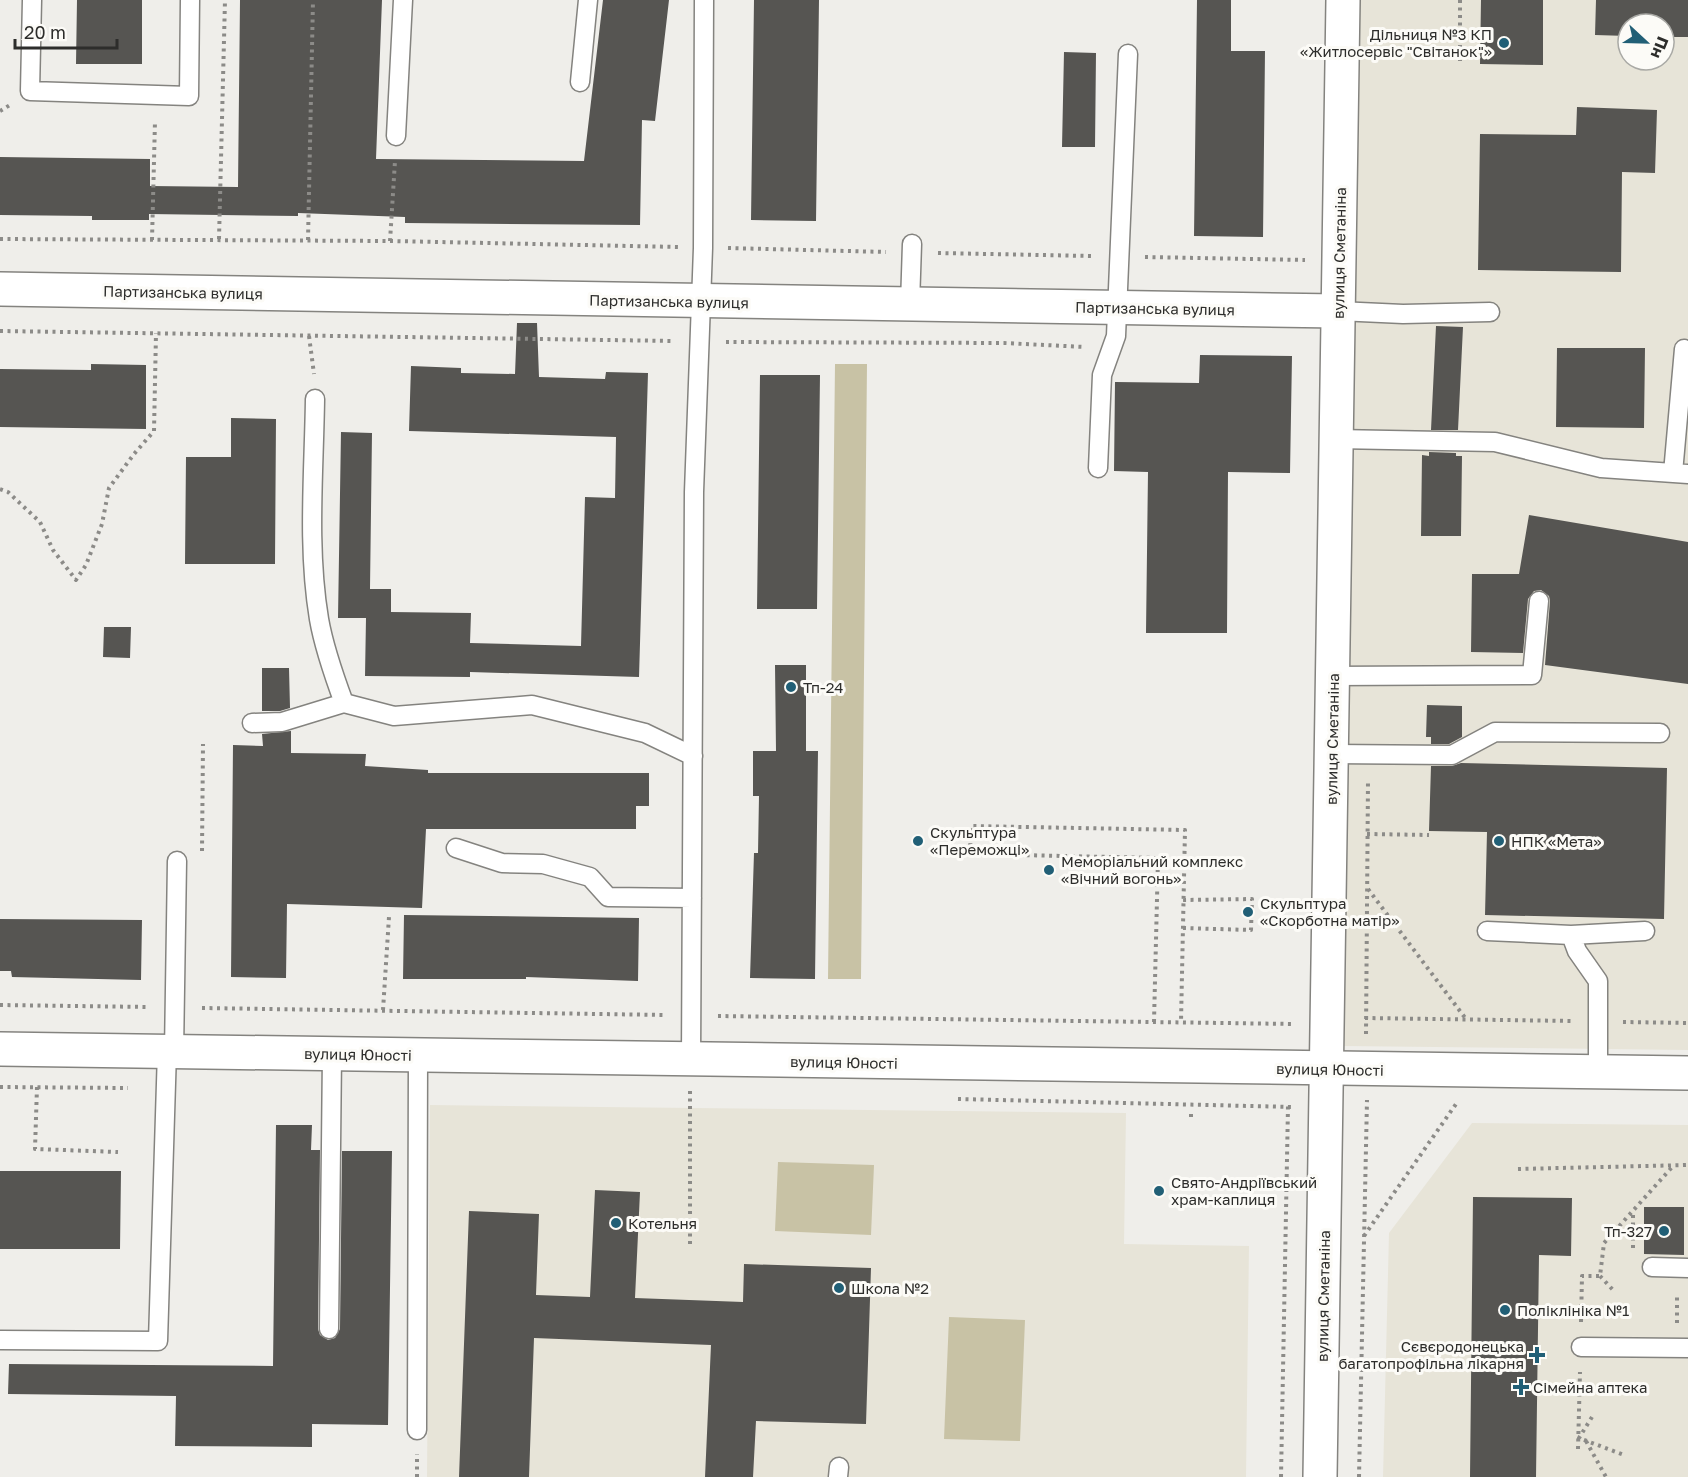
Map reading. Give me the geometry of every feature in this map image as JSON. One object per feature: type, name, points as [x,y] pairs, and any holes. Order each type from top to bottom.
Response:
[{"type":"street","name":"вулиця Сметаніна","points":[[1320,1477],[1343,0]]},
{"type":"street","name":"Партизанська вулиця","points":[[0,289],[910,304],[1116,322],[1338,311]]},
{"type":"street","name":"вулиця Юності","points":[[0,1049],[1688,1073]]},
{"type":"lane","points":[[32,0],[30,92],[156,96],[189,96],[190,0]]},
{"type":"lane","points":[[396,136],[404,0]]},
{"type":"lane","points":[[580,82],[588,0]]},
{"type":"lane","points":[[691,1059],[694,492],[703,248],[704,0]]},
{"type":"lane","points":[[1098,468],[1102,375],[1116,322],[1128,54]]},
{"type":"lane","points":[[910,304],[912,248]]},
{"type":"lane","points":[[1338,311],[1403,314],[1490,312]]},
{"type":"lane","points":[[1336,439],[1495,442],[1601,468],[1680,473],[1684,350]]},
{"type":"lane","points":[[315,399],[312,544],[319,620],[331,667],[344,703]]},
{"type":"lane","points":[[1332,676],[1532,675],[1539,601]]},
{"type":"lane","points":[[252,723],[282,722],[344,703],[394,716],[532,705],[645,733],[693,756]]},
{"type":"lane","points":[[1332,754],[1452,755],[1495,732],[1660,733]]},
{"type":"lane","points":[[456,848],[502,863],[543,864],[590,877],[608,897],[692,898]]},
{"type":"lane","points":[[0,1340],[158,1341],[165,1088],[170,1051],[177,861]]},
{"type":"lane","points":[[1487,931],[1571,935],[1645,931]]},
{"type":"lane","points":[[1571,935],[1577,951],[1598,981],[1598,1072]]},
{"type":"lane","points":[[329,1329],[332,1054]]},
{"type":"lane","points":[[417,1055],[417,1430]]},
{"type":"lane","points":[[1652,1267],[1683,1268]]},
{"type":"lane","points":[[1581,1347],[1682,1348]]},
{"type":"path","points":[[219,239],[225,0]]},
{"type":"path","points":[[308,240],[313,0]]},
{"type":"path","points":[[1460,0],[1460,61]]},
{"type":"path","points":[[153,240],[156,96]]},
{"type":"path","points":[[390,241],[396,136]]},
{"type":"path","points":[[0,238],[390,241],[703,248],[912,248],[1312,260]]},
{"type":"path","points":[[0,331],[699,342],[1004,343],[1093,347],[1116,322]]},
{"type":"path","points":[[0,489],[8,492],[40,522],[53,550],[76,579],[86,565],[102,524],[109,488],[154,431],[156,333]]},
{"type":"path","points":[[309,336],[315,399]]},
{"type":"path","points":[[1154,1022],[1158,858],[970,854],[971,825],[1185,830],[1181,1022]]},
{"type":"path","points":[[1367,834],[1429,835]]},
{"type":"path","points":[[1367,888],[1467,1019]]},
{"type":"path","points":[[1183,900],[1252,899],[1251,930],[1183,928]]},
{"type":"path","points":[[383,1010],[389,917]]},
{"type":"path","points":[[1365,1018],[1688,1023]]},
{"type":"path","points":[[1281,1477],[1289,1024]]},
{"type":"path","points":[[690,1244],[691,1059]]},
{"type":"path","points":[[0,1087],[165,1088]]},
{"type":"path","points":[[36,1087],[34,1149],[118,1152]]},
{"type":"path","points":[[1359,1477],[1367,1097]]},
{"type":"path","points":[[1364,1236],[1460,1098]]},
{"type":"path","points":[[1600,1276],[1604,1243],[1674,1165]]},
{"type":"path","points":[[1518,1169],[1688,1165]]},
{"type":"path","points":[[1682,1348],[1683,1268]]},
{"type":"path","points":[[1578,1449],[1582,1276],[1600,1276],[1613,1290]]},
{"type":"path","points":[[1578,1438],[1592,1417]]},
{"type":"path","points":[[1578,1438],[1624,1455]]},
{"type":"path","points":[[1586,1441],[1606,1477]]},
{"type":"shaded area","points":[[1354,0],[1688,0],[1688,1050],[1343,1046]]},
{"type":"shaded area","points":[[835,364],[867,364],[861,979],[828,979]]},
{"type":"shaded area","name":"Школа №2","points":[[430,1105],[1126,1113],[1124,1244],[1249,1246],[1246,1477],[427,1477]]},
{"type":"shaded area","name":"Сєвєродонецька багатопрофільна лікарня","points":[[1472,1123],[1688,1125],[1688,1477],[1383,1477],[1389,1233]]},
{"type":"shaded area","points":[[778,1162],[874,1165],[871,1235],[775,1231]]},
{"type":"shaded area","points":[[949,1317],[1025,1320],[1020,1441],[944,1439]]},
{"type":"building","points":[[77,0],[142,0],[142,64],[76,64]]},
{"type":"building","points":[[240,0],[382,0],[376,159],[584,161],[603,0],[669,0],[655,121],[642,120],[640,225],[405,223],[405,217],[298,213],[298,216],[149,214],[149,220],[92,220],[92,216],[0,215],[0,157],[150,159],[150,186],[238,187]]},
{"type":"building","points":[[754,0],[819,0],[816,221],[751,220]]},
{"type":"building","points":[[1197,0],[1231,0],[1231,51],[1265,51],[1263,237],[1194,236]]},
{"type":"building","points":[[1481,0],[1543,0],[1543,65],[1480,64]]},
{"type":"building","points":[[1596,0],[1688,0],[1688,37],[1676,37],[1676,12],[1616,12],[1616,36],[1595,35]]},
{"type":"building","points":[[1064,52],[1096,53],[1095,147],[1062,147]]},
{"type":"building","points":[[1577,107],[1657,110],[1655,173],[1622,172],[1621,272],[1478,270],[1480,134],[1576,135]]},
{"type":"building","points":[[517,323],[537,323],[539,377],[605,379],[606,372],[648,373],[639,677],[470,672],[470,677],[365,676],[366,618],[338,618],[341,432],[372,433],[370,589],[391,589],[391,612],[471,613],[470,643],[581,646],[585,497],[615,498],[616,437],[409,431],[411,366],[461,368],[461,373],[515,374]]},
{"type":"building","points":[[1436,326],[1463,327],[1458,430],[1431,430]]},
{"type":"building","points":[[1557,348],[1645,348],[1644,428],[1556,427]]},
{"type":"building","points":[[1200,355],[1292,356],[1290,473],[1228,472],[1227,633],[1146,633],[1148,472],[1114,471],[1115,382],[1199,383]]},
{"type":"building","points":[[91,364],[146,365],[146,429],[0,427],[0,369],[91,370]]},
{"type":"building","points":[[760,375],[820,375],[817,609],[757,609]]},
{"type":"building","points":[[231,418],[276,419],[275,564],[185,564],[186,457],[231,457]]},
{"type":"building","points":[[1429,452],[1456,453],[1456,456],[1462,456],[1461,536],[1421,536],[1422,455],[1429,456]]},
{"type":"building","points":[[1529,515],[1688,542],[1688,684],[1545,665],[1550,601],[1549,596],[1541,590],[1534,591],[1528,599],[1523,653],[1471,652],[1472,574],[1519,574]]},
{"type":"building","points":[[104,627],[131,627],[130,658],[103,657]]},
{"type":"building","points":[[775,665],[806,665],[806,751],[818,751],[815,979],[750,978],[754,853],[758,853],[759,796],[753,796],[753,751],[776,751]]},
{"type":"building","points":[[262,668],[289,668],[290,708],[280,711],[262,711]]},
{"type":"building","points":[[1427,705],[1462,706],[1462,737],[1449,744],[1431,744],[1431,737],[1426,737]]},
{"type":"building","points":[[291,731],[291,753],[366,754],[365,766],[428,770],[428,773],[649,773],[649,806],[636,806],[636,829],[426,829],[422,908],[287,904],[286,978],[231,977],[233,745],[263,746],[262,734]]},
{"type":"building","points":[[1461,763],[1667,768],[1664,919],[1485,915],[1487,832],[1429,831],[1431,766],[1452,766]]},
{"type":"building","points":[[404,915],[639,918],[638,981],[526,977],[526,979],[403,979]]},
{"type":"building","points":[[0,919],[142,920],[141,980],[12,977],[11,971],[0,971]]},
{"type":"building","points":[[276,1125],[312,1125],[311,1150],[320,1150],[318,1329],[320,1335],[328,1340],[335,1338],[340,1329],[342,1151],[392,1151],[388,1425],[312,1424],[312,1447],[175,1446],[176,1396],[8,1394],[9,1364],[273,1366]]},
{"type":"building","points":[[0,1171],[121,1171],[120,1249],[0,1249]]},
{"type":"building","points":[[595,1190],[640,1192],[635,1298],[743,1302],[744,1264],[871,1268],[866,1424],[756,1421],[753,1477],[705,1477],[711,1345],[534,1338],[529,1477],[459,1477],[469,1211],[539,1214],[536,1295],[590,1297]]},
{"type":"building","name":"Поліклініка №1","points":[[1473,1197],[1572,1198],[1571,1256],[1539,1255],[1536,1477],[1470,1477]]},
{"type":"building","name":"Тп-327","points":[[1644,1207],[1684,1207],[1684,1255],[1644,1254]]},
{"type":"place","name":"Дільниця №3 КП «Житлосервіс \"Світанок\"»","points":[[1504,43]]},
{"type":"place","name":"Тп-24","points":[[791,687]]},
{"type":"place","name":"Скульптура «Переможці»","points":[[918,841]]},
{"type":"place","name":"НПК «Мета»","points":[[1499,841]]},
{"type":"place","name":"Меморіальний комплекс «Вічний вогонь»","points":[[1049,870]]},
{"type":"place","name":"Скульптура «Скорботна матір»","points":[[1248,912]]},
{"type":"place","name":"Свято-Андріївський храм-каплиця","points":[[1159,1191]]},
{"type":"place","name":"Котельня","points":[[616,1223]]},
{"type":"place","name":"Тп-327","points":[[1664,1231]]},
{"type":"place","name":"Школа №2","points":[[839,1288]]},
{"type":"place","name":"Поліклініка №1","points":[[1505,1310]]},
{"type":"place","name":"Сєвєродонецька багатопрофільна лікарня","points":[[1537,1355]]},
{"type":"place","name":"Сімейна аптека","points":[[1521,1387]]}]
